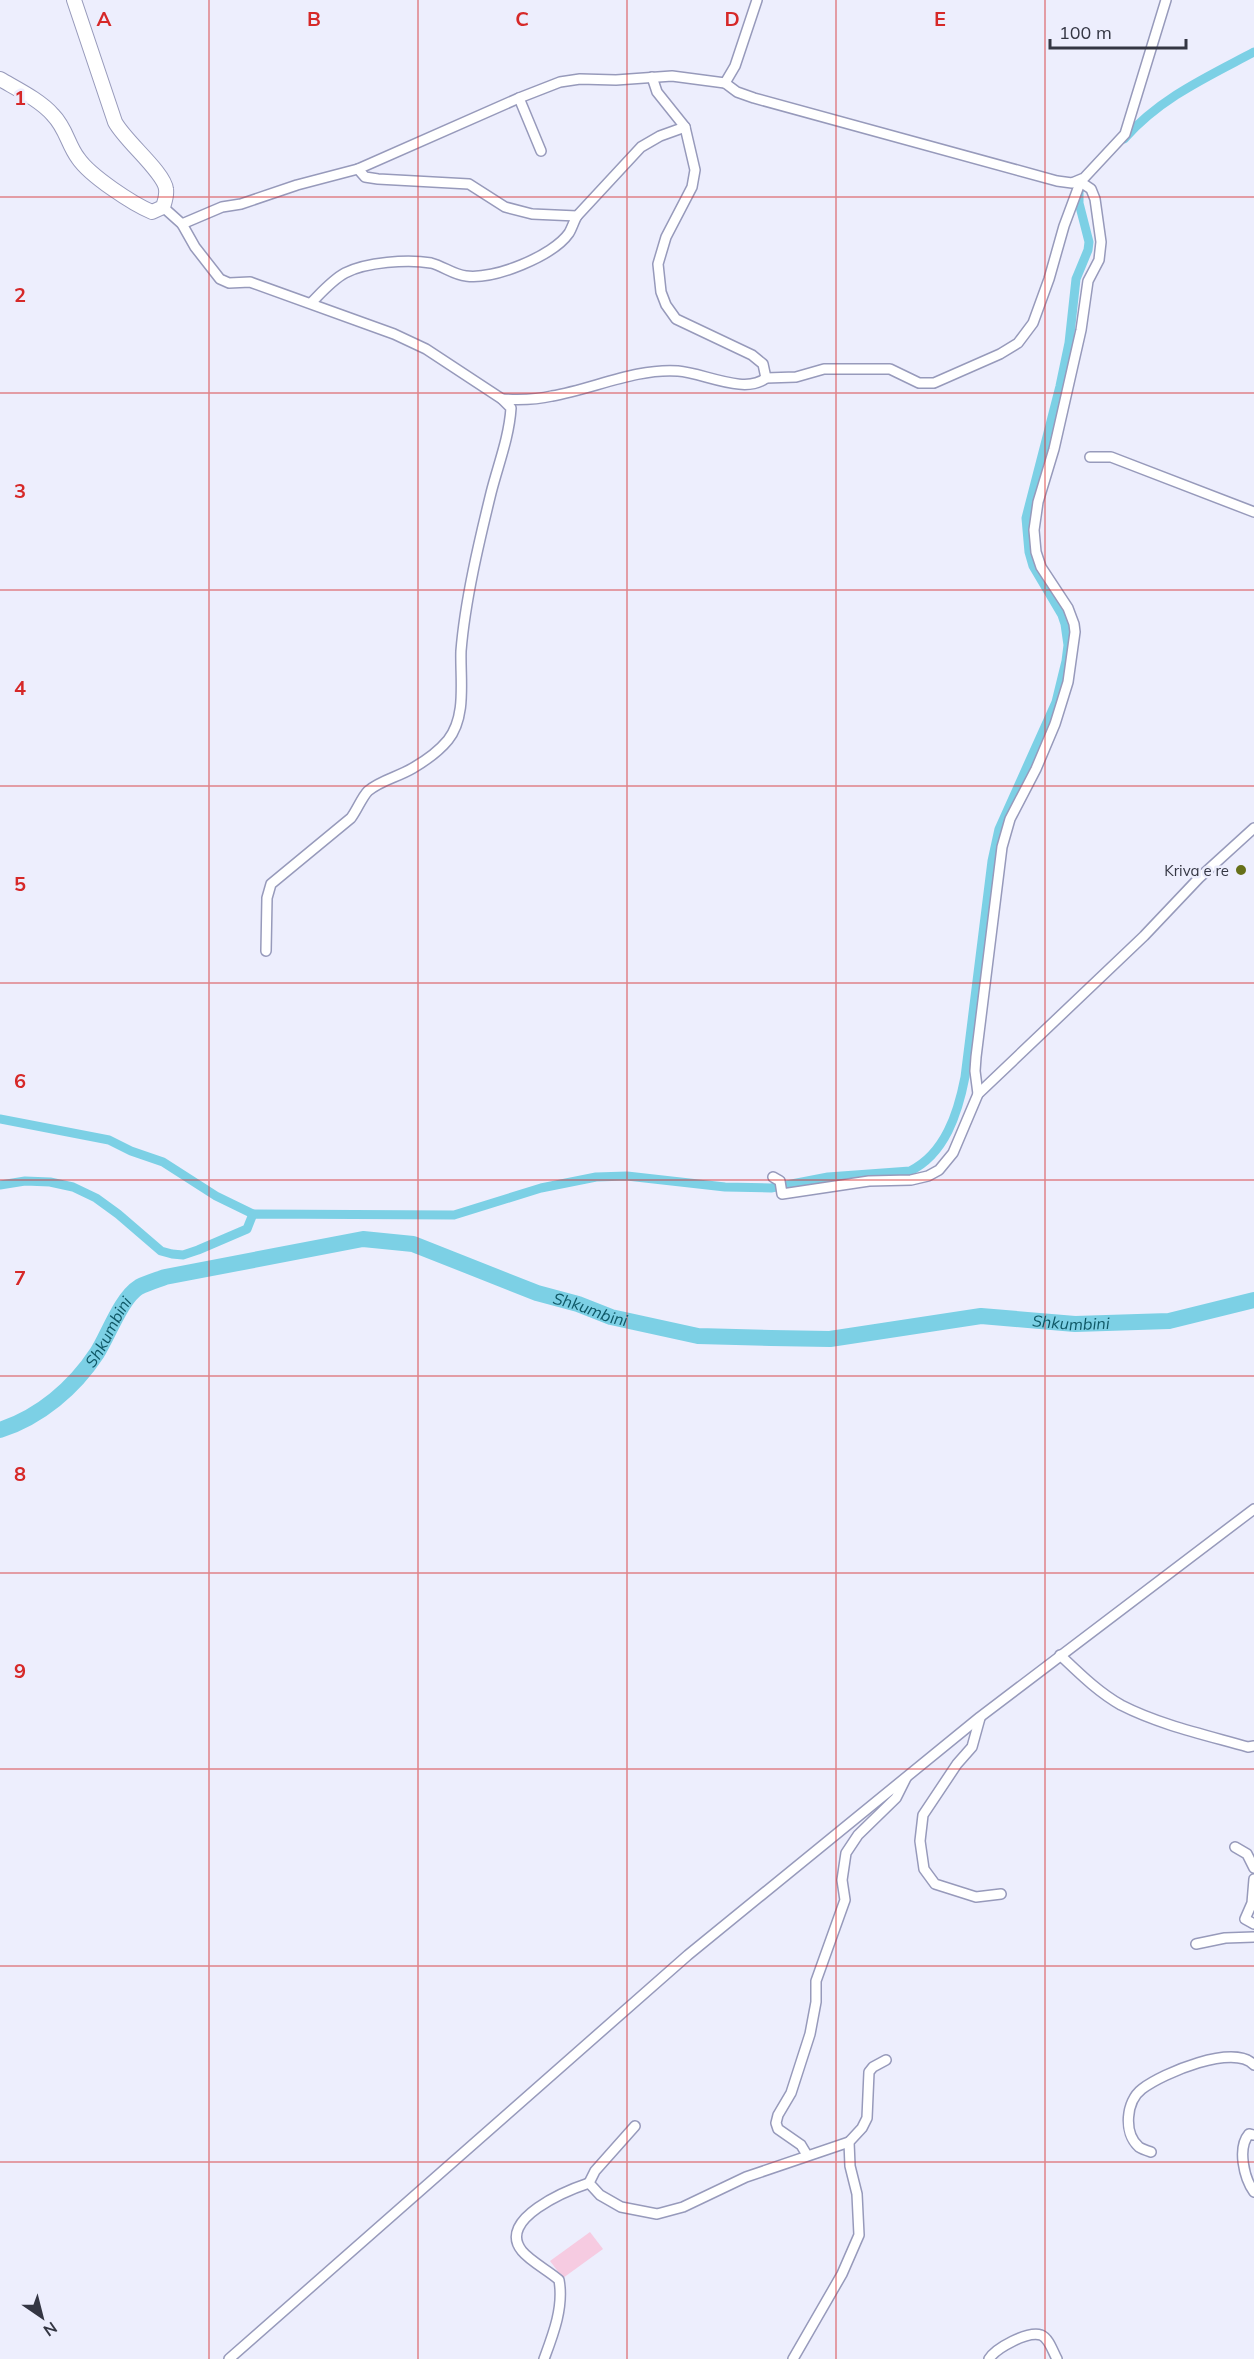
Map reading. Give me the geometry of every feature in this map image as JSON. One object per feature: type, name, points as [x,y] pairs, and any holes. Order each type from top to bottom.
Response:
[{"type":"main road","points":[[0,79],[52,112],[64,127],[77,158],[91,172],[140,207],[152,212],[163,207],[166,186],[157,171],[121,133],[115,122],[74,0]]},
{"type":"street","points":[[725,83],[735,66],[757,0]]},
{"type":"street","points":[[502,399],[527,400],[553,396],[621,379],[665,372],[700,375],[739,385],[757,385],[766,378],[796,377],[825,369],[890,369],[919,383],[934,383],[1000,354],[1018,343],[1033,323],[1050,279],[1064,226],[1083,184],[1088,175],[1125,134],[1166,0]]},
{"type":"street","points":[[182,224],[222,207],[241,204],[297,185],[358,169],[519,98],[570,80],[672,76],[725,83],[737,92],[764,101],[1057,181],[1083,184],[1095,199],[1101,242],[1099,260],[1088,281],[1081,330],[1054,449],[1038,502],[1034,530],[1036,552],[1041,567],[1068,608],[1074,624],[1073,654],[1068,682],[1055,724],[1036,769],[1010,819],[1002,847],[976,1057],[978,1094]]},
{"type":"street","points":[[652,77],[657,92],[685,127],[695,170],[692,187],[666,237],[658,264],[661,292],[666,305],[676,319],[752,356],[763,364],[766,378]]},
{"type":"street","points":[[519,98],[541,151]]},
{"type":"street","points":[[311,303],[334,281],[346,273],[363,267],[416,261],[435,264],[464,276],[479,277],[536,259],[568,234],[577,216],[641,147],[660,136],[685,127]]},
{"type":"street","points":[[358,169],[365,177],[378,179],[469,184],[505,207],[532,214],[577,216]]},
{"type":"street","points":[[163,207],[182,224],[195,247],[220,279],[229,283],[250,282],[394,334],[426,349],[502,399],[511,408],[510,425],[491,492],[476,562],[461,651],[459,715],[450,738],[435,753],[412,769],[366,792],[359,808],[351,818],[271,884],[267,898],[266,951]]},
{"type":"street","points":[[1090,457],[1111,457],[1254,512]]},
{"type":"street","points":[[778,1184],[782,1194],[869,1181],[911,1180],[934,1174],[949,1160],[978,1094],[1144,936],[1198,878],[1254,828]]},
{"type":"street","points":[[229,2359],[688,1955],[980,1717],[1254,1509]]},
{"type":"street","points":[[1060,1655],[1092,1684],[1121,1704],[1157,1720],[1248,1747],[1254,1746]]},
{"type":"street","points":[[980,1717],[972,1747],[957,1764],[923,1815],[920,1841],[924,1869],[935,1884],[976,1897],[1002,1894]]},
{"type":"street","points":[[807,2155],[801,2145],[783,2134],[776,2123],[801,2067],[810,2034],[816,2002],[816,1981],[844,1900],[842,1880],[846,1853],[858,1835],[896,1797],[909,1773]]},
{"type":"street","points":[[1235,1847],[1247,1854],[1254,1868]]},
{"type":"street","points":[[1254,1879],[1252,1903],[1245,1919],[1254,1923]]},
{"type":"street","points":[[1196,1944],[1225,1938],[1254,1937]]},
{"type":"street","points":[[1151,2152],[1139,2147],[1130,2134],[1128,2123],[1132,2099],[1142,2089],[1172,2074],[1221,2056],[1246,2058],[1254,2065]]},
{"type":"street","points":[[589,2183],[600,2195],[621,2207],[657,2214],[683,2208],[746,2177],[849,2142],[862,2128],[867,2118],[869,2072],[886,2060]]},
{"type":"street","points":[[544,2359],[552,2338],[562,2295],[559,2280],[522,2251],[517,2229],[524,2219],[543,2204],[567,2190],[589,2183],[594,2171],[635,2126]]},
{"type":"street","points":[[1254,2134],[1249,2134],[1246,2138],[1244,2171],[1254,2192]]},
{"type":"street","points":[[793,2359],[842,2274],[859,2235],[857,2194],[850,2166],[849,2142]]},
{"type":"street","points":[[988,2359],[1009,2342],[1042,2335],[1057,2359]]},
{"type":"shaded area","points":[[590,2232],[603,2249],[563,2278],[550,2261]]},
{"type":"waterway","points":[[1124,139],[1169,100],[1254,52]]},
{"type":"waterway","points":[[0,1185],[25,1181],[50,1182],[73,1187],[96,1198],[161,1251],[183,1255],[247,1229],[253,1214],[454,1215],[541,1188],[596,1177],[627,1176],[725,1187],[771,1188],[828,1177],[910,1171],[922,1164],[941,1143],[948,1131],[954,1118],[965,1077],[992,861],[999,829],[1056,702],[1066,661],[1068,645],[1065,624],[1033,566],[1029,552],[1026,518],[1069,343],[1076,279],[1088,250],[1089,242],[1079,203],[1081,188]]},
{"type":"waterway","points":[[0,1119],[109,1140],[131,1151],[163,1162],[216,1196],[253,1214]]},
{"type":"waterway","name":"Shkumbini","points":[[0,1430],[42,1409],[78,1378],[97,1353],[126,1300],[139,1287],[165,1277],[363,1239],[413,1244],[537,1293],[578,1304],[611,1317],[698,1336],[830,1339],[981,1316],[1075,1324],[1169,1321],[1254,1300]]},
{"type":"place","name":"Kriva e re","points":[[1241,870]]}]
